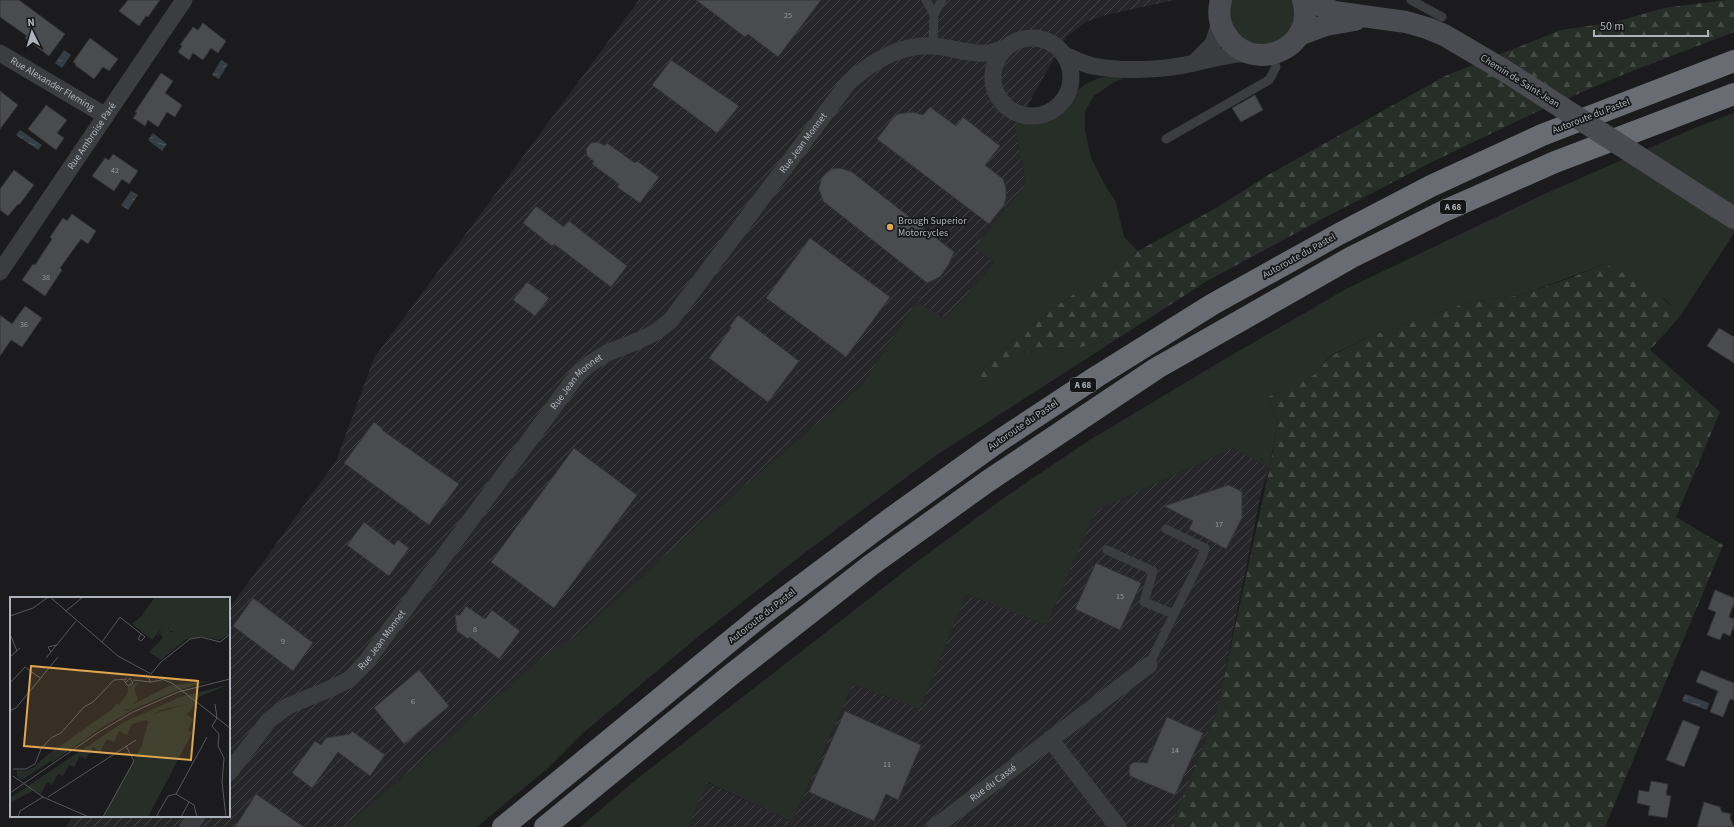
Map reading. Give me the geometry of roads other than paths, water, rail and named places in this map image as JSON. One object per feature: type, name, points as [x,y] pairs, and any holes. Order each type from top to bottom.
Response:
[{"type":"highway","name":"Autoroute du Pastel","points":[[503,827],[762,615],[890,519],[980,455],[1109,369],[1213,304],[1339,234],[1431,186],[1542,135],[1734,61]]},
{"type":"highway","name":"A 68","points":[[545,827],[732,674],[871,565],[988,481],[1157,368],[1352,257],[1442,212],[1556,162],[1734,94]]},
{"type":"street","name":"Rue Ambroise Paré","points":[[0,272],[184,0]]},
{"type":"street","points":[[1065,55],[1071,71],[1070,88],[1066,97],[1051,111],[1036,115],[1022,114],[1004,104],[998,96],[994,86],[993,76],[997,61],[1006,48],[1023,39],[1042,39],[1058,48],[1065,55],[1092,66],[1114,69],[1155,68],[1193,63],[1228,54],[1272,54],[1285,49],[1299,35],[1305,20],[1303,0]]},
{"type":"street","name":"Chemin de Saint-Jean","points":[[1310,0],[1334,12],[1406,22],[1444,35],[1502,69],[1734,218]]},
{"type":"street","points":[[1218,8],[1223,30],[1233,44],[1248,53]]},
{"type":"street","points":[[1193,63],[1213,44],[1218,8]]},
{"type":"street","name":"Chemin de Saint-Jean","points":[[1299,35],[1326,24],[1378,19]]},
{"type":"street","name":"Rue Jean Monnet","points":[[230,772],[269,720],[288,706],[350,679],[366,662],[578,374],[591,363],[607,353],[656,332],[671,320],[848,83],[864,68],[886,56],[908,48],[933,46],[988,53],[1006,48]]},
{"type":"street","name":"Rue Jean Monnet","points":[[958,50],[971,58],[993,76]]},
{"type":"street","name":"Rue Alexander Fleming","points":[[0,53],[106,116]]},
{"type":"street","points":[[1070,88],[1083,78],[1114,69]]},
{"type":"street","name":"Rue du Cassé","points":[[935,827],[1149,665]]},
{"type":"street","points":[[1050,739],[1118,827]]},
{"type":"street","points":[[188,827],[196,817]]},
{"type":"lane","points":[[926,0],[934,14]]},
{"type":"lane","points":[[933,46],[934,14],[942,0]]},
{"type":"lane","points":[[1410,0],[1442,18]]},
{"type":"lane","points":[[1166,139],[1269,80],[1276,67],[1272,54]]},
{"type":"lane","points":[[1149,665],[1203,555],[1205,548],[1166,529]]},
{"type":"lane","points":[[1107,550],[1153,571],[1144,602],[1174,614]]},
{"type":"water","points":[[64,50],[71,55],[62,68],[55,63]]},
{"type":"water","points":[[221,60],[228,64],[219,79],[212,75]]},
{"type":"water","points":[[20,130],[42,145],[38,150],[16,135]]},
{"type":"water","points":[[153,133],[167,144],[162,151],[148,140]]},
{"type":"water","points":[[131,191],[138,195],[128,210],[121,205]]},
{"type":"water","points":[[1685,694],[1709,703],[1707,710],[1682,701]]},
{"type":"place","name":"Brough Superior Motorcycles","points":[[890,227]]}]
